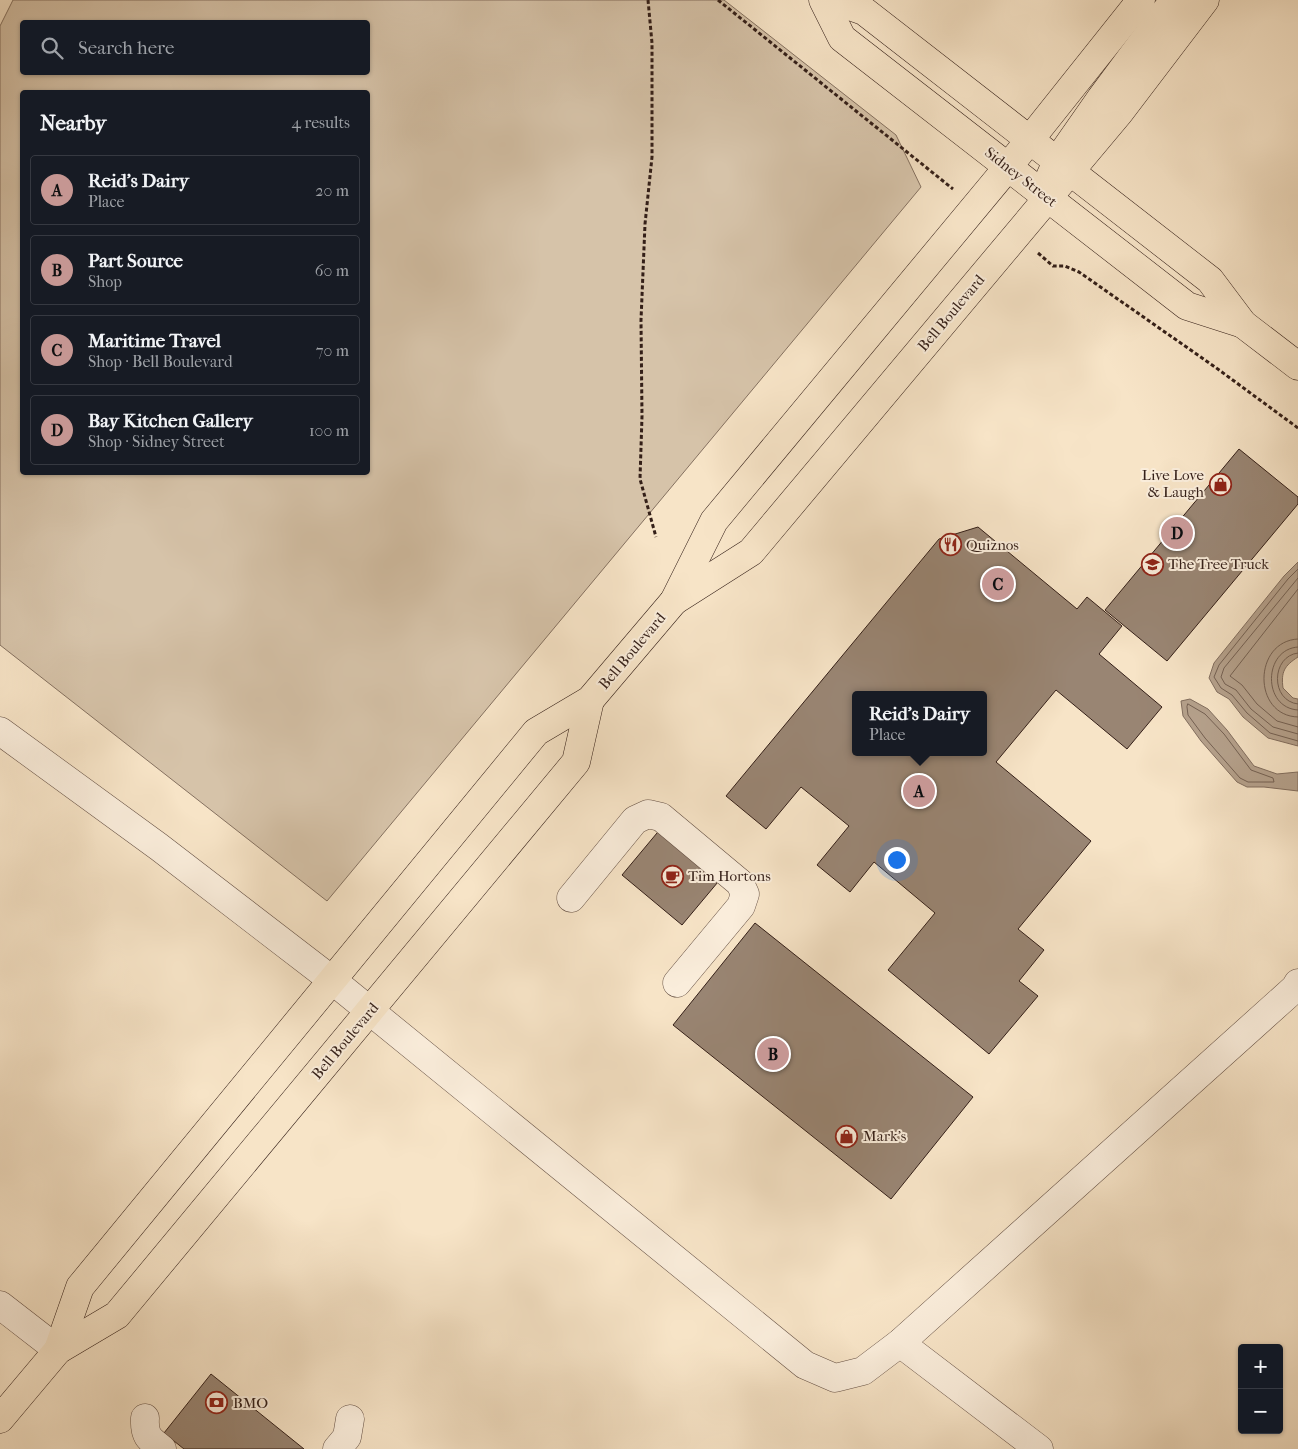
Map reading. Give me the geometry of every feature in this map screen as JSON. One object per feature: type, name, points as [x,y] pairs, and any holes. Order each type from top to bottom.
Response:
[{"type":"main road","name":"Sidney Street","points":[[823,0],[842,38],[1187,306],[1243,324]]},
{"type":"main road","name":"Sidney Street","points":[[833,0],[864,11],[1210,280],[1243,324],[1298,366]]},
{"type":"main road","name":"Bell Boulevard","points":[[58,1350],[80,1287],[536,732],[590,700],[674,601],[714,521],[1008,167],[1141,0]]},
{"type":"main road","points":[[1064,166],[1112,82],[1174,0]]},
{"type":"main road","name":"Bell Boulevard","points":[[674,601],[751,552],[1048,198],[1064,166],[1150,75],[1205,0]]},
{"type":"main road","name":"Bell Boulevard","points":[[0,1420],[58,1350],[117,1315],[576,762],[590,700]]},
{"type":"lane","points":[[0,731],[159,848],[332,980],[805,1364],[835,1378],[863,1372],[900,1343],[1295,988],[1298,983]]},
{"type":"lane","points":[[571,898],[635,820],[648,814],[661,817],[740,883],[745,894],[741,906],[677,983]]},
{"type":"lane","points":[[0,1305],[58,1350]]},
{"type":"lane","points":[[900,1343],[1039,1449]]},
{"type":"lane","points":[[145,1418],[144,1428],[148,1438],[162,1449]]},
{"type":"lane","points":[[337,1449],[347,1437],[350,1419]]},
{"type":"path","points":[[648,0],[652,43],[652,157],[645,224],[641,320],[642,416],[640,479],[656,538]]},
{"type":"path","points":[[718,0],[922,164]]},
{"type":"path","points":[[1054,266],[1066,266],[1079,272],[1215,367],[1298,428]]},
{"type":"shaded area","points":[[13,0],[724,0],[896,135],[921,187],[327,901],[0,645],[0,26]]},
{"type":"water","points":[[1298,562],[1298,657],[1289,663],[1284,670],[1282,682],[1283,688],[1293,698],[1298,699],[1298,746],[1268,738],[1243,717],[1229,699],[1217,692],[1209,678],[1214,663],[1284,576]]},
{"type":"water","points":[[1190,699],[1208,709],[1227,730],[1254,766],[1277,774],[1298,772],[1298,791],[1247,787],[1237,782],[1201,741],[1183,716],[1181,701]]},
{"type":"building","points":[[1239,449],[1298,497],[1298,504],[1167,661],[1105,610]]},
{"type":"building","points":[[978,527],[1077,609],[1087,597],[1122,626],[1099,654],[1162,707],[1127,749],[1056,690],[996,762],[1091,841],[1018,929],[1044,950],[1019,981],[1038,996],[989,1054],[888,970],[935,913],[874,862],[850,892],[817,865],[849,826],[801,787],[766,829],[726,796],[939,539]]},
{"type":"building","name":"Tim Hortons","points":[[662,827],[723,876],[682,925],[622,875]]},
{"type":"building","points":[[755,923],[973,1097],[891,1199],[673,1025]]},
{"type":"building","name":"BMO","points":[[211,1374],[304,1449],[184,1449],[164,1433]]},
{"type":"place","name":"Live Love & Laugh","points":[[1220,484]]},
{"type":"place","name":"Bay Kitchen Gallery","points":[[1177,533]]},
{"type":"place","name":"Quiznos","points":[[950,545]]},
{"type":"place","name":"The Tree Truck","points":[[1152,564]]},
{"type":"place","name":"Maritime Travel","points":[[998,584]]},
{"type":"place","name":"Reid's Dairy","points":[[919,791]]},
{"type":"place","name":"Tim Hortons","points":[[672,876]]},
{"type":"place","name":"Part Source","points":[[773,1054]]},
{"type":"place","name":"Mark's","points":[[847,1136]]},
{"type":"place","name":"BMO","points":[[217,1403]]}]
